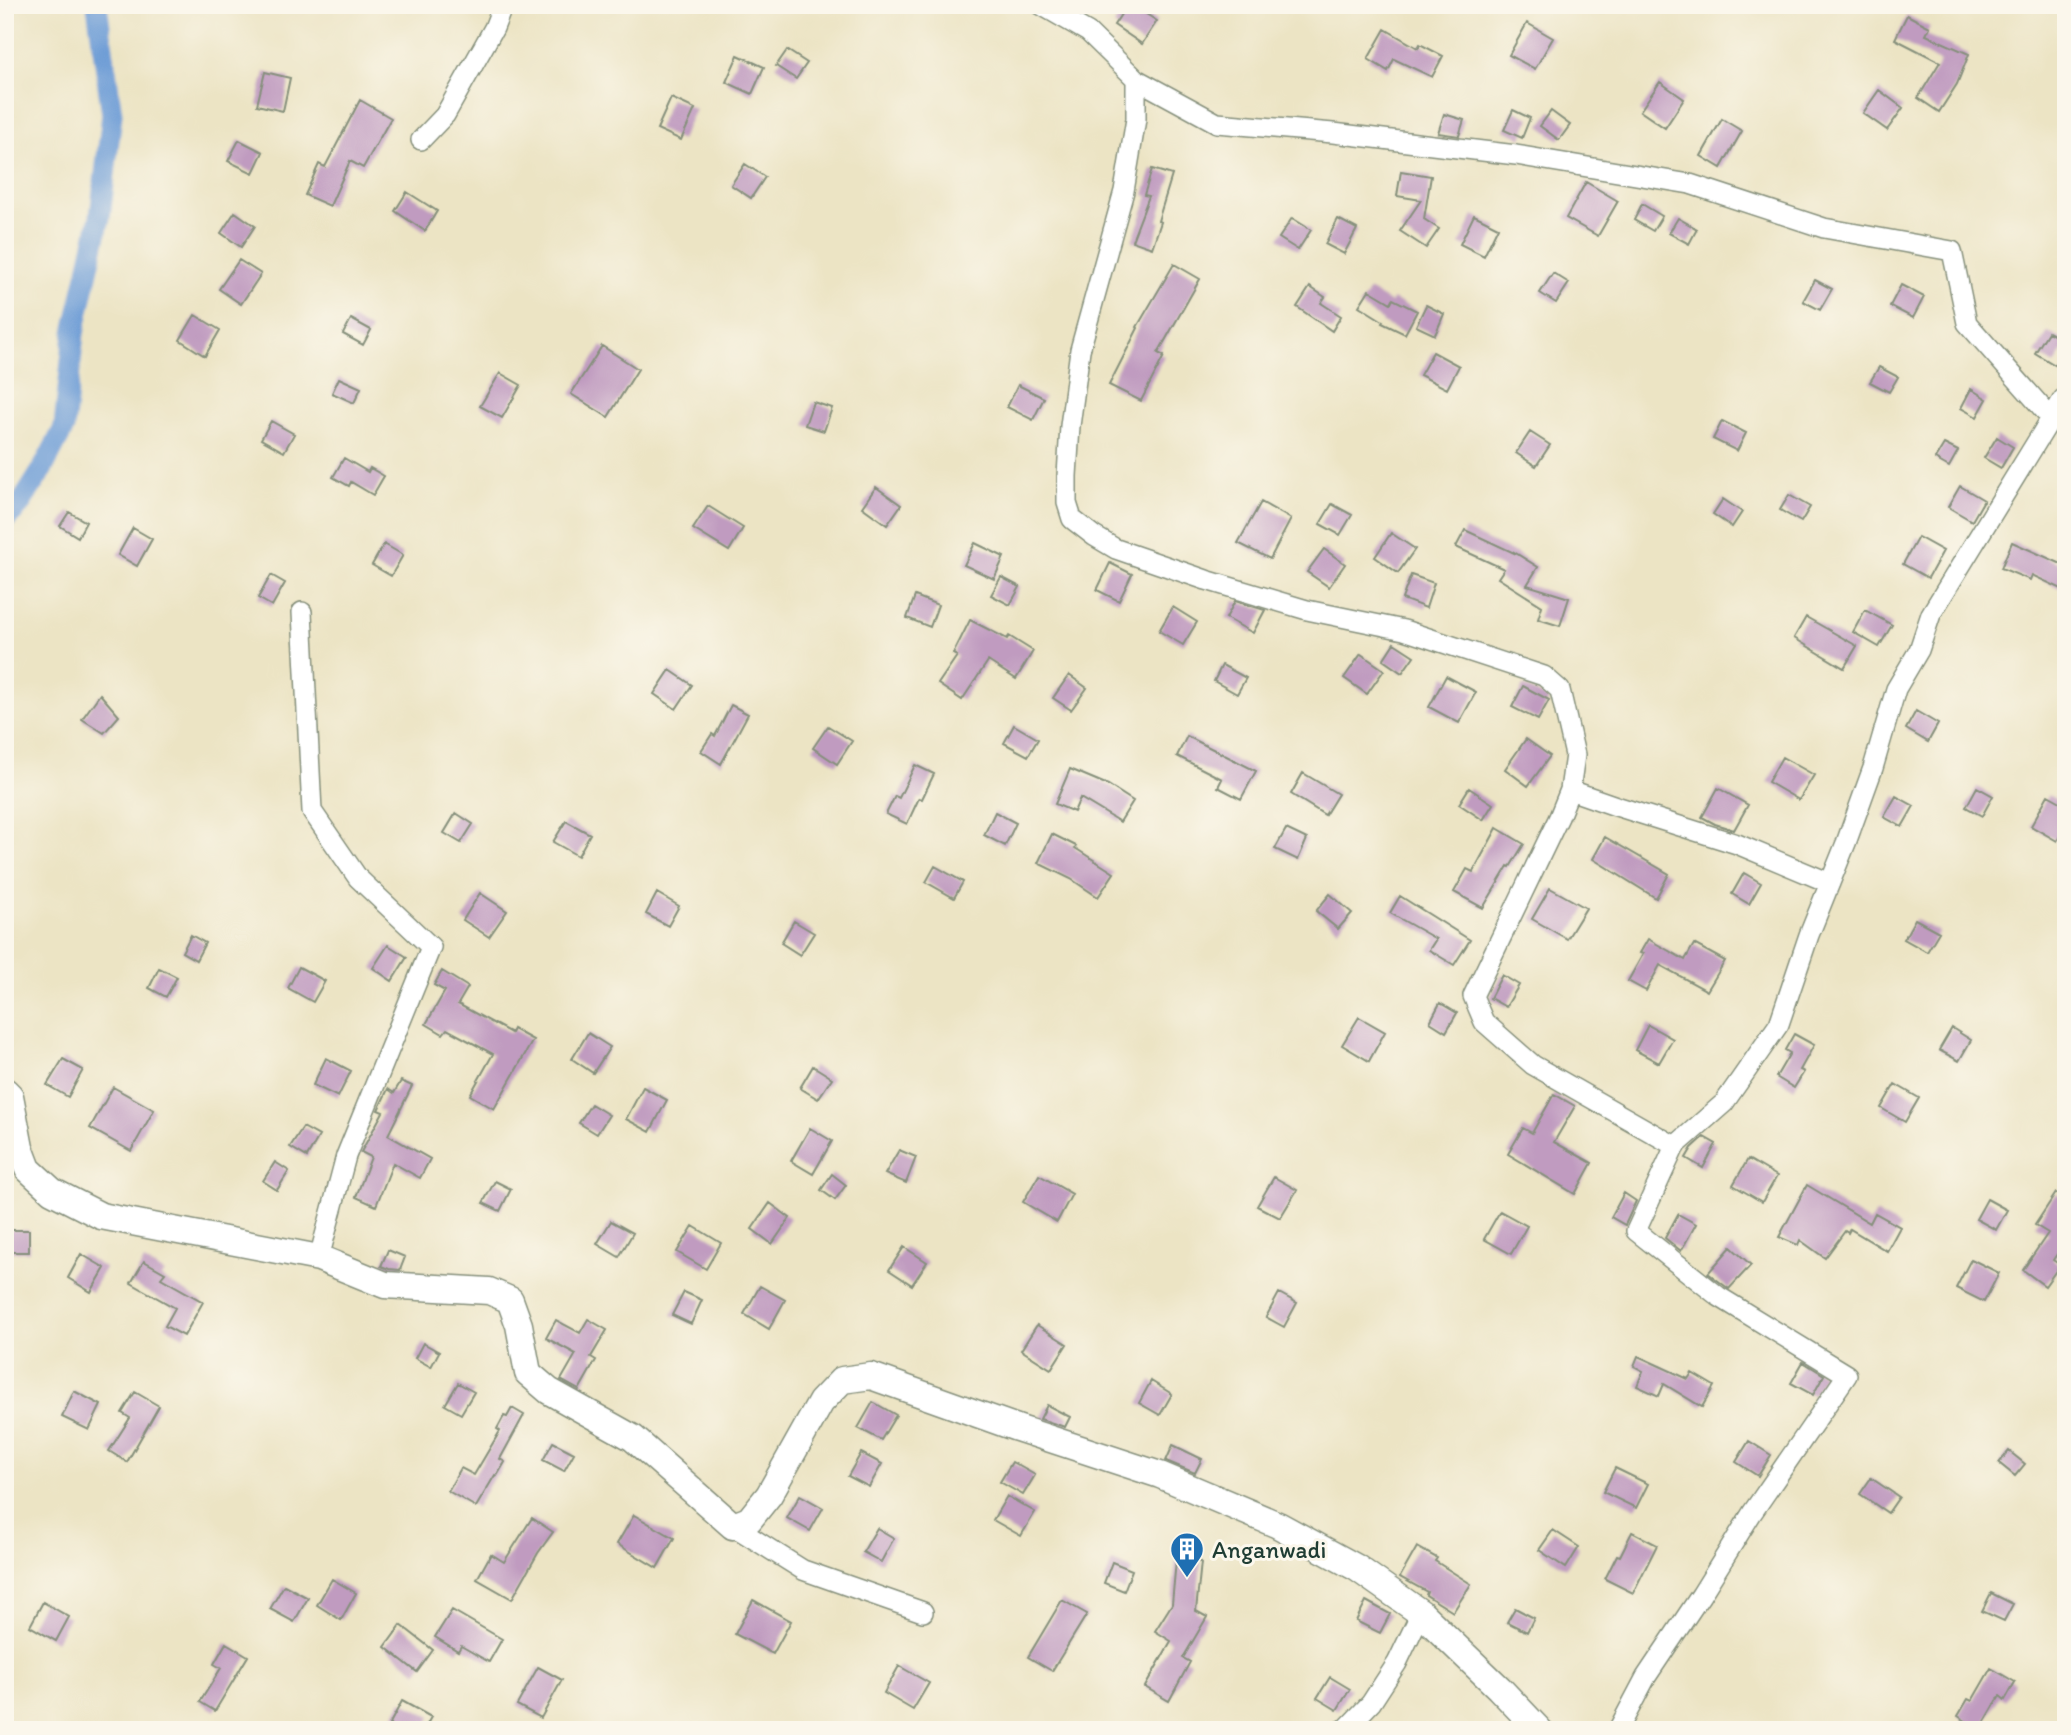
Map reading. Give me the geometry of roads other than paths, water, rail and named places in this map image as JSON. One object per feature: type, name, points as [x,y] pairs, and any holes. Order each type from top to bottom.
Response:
[{"type":"street","points":[[421,140],[444,115],[494,29],[503,5]]},
{"type":"street","points":[[1041,5],[1088,32],[1136,79],[1217,123],[1334,132],[1516,155],[1690,184],[1824,228],[1952,251],[1967,323],[2052,419]]},
{"type":"street","points":[[1136,79],[1136,119],[1124,191],[1080,350],[1070,426],[1067,476],[1066,503],[1072,520],[1116,548],[1206,580],[1307,610],[1404,630],[1544,676],[1560,690],[1575,755],[1570,790],[1473,996],[1484,1022],[1533,1065],[1675,1146]]},
{"type":"street","points":[[1618,1730],[1646,1677],[1702,1595],[1752,1513],[1847,1375],[1718,1297],[1636,1231],[1675,1146],[1724,1103],[1779,1024],[1809,935],[1873,768],[1896,689],[1919,650],[1931,614],[2063,399],[2066,400]]},
{"type":"street","points":[[302,612],[312,811],[358,878],[431,947],[346,1156],[319,1258]]},
{"type":"street","points":[[1570,790],[1737,844],[1830,883]]},
{"type":"street","points":[[5,1091],[10,1096],[20,1149],[28,1169],[52,1191],[101,1216],[319,1258],[385,1285],[489,1291],[510,1300],[519,1325],[528,1373],[549,1391],[633,1438],[733,1526],[803,1570],[923,1612]]},
{"type":"street","points":[[733,1526],[748,1520],[769,1494],[821,1402],[842,1380],[871,1376],[1160,1475],[1278,1525],[1357,1568],[1421,1613],[1539,1730]]},
{"type":"street","points":[[1342,1730],[1371,1703],[1398,1663],[1421,1613]]},
{"type":"waterway","points":[[5,520],[20,505],[64,428],[74,333],[100,217],[112,114],[97,5]]},
{"type":"place","name":"Anganwadi","points":[[1187,1579]]}]
